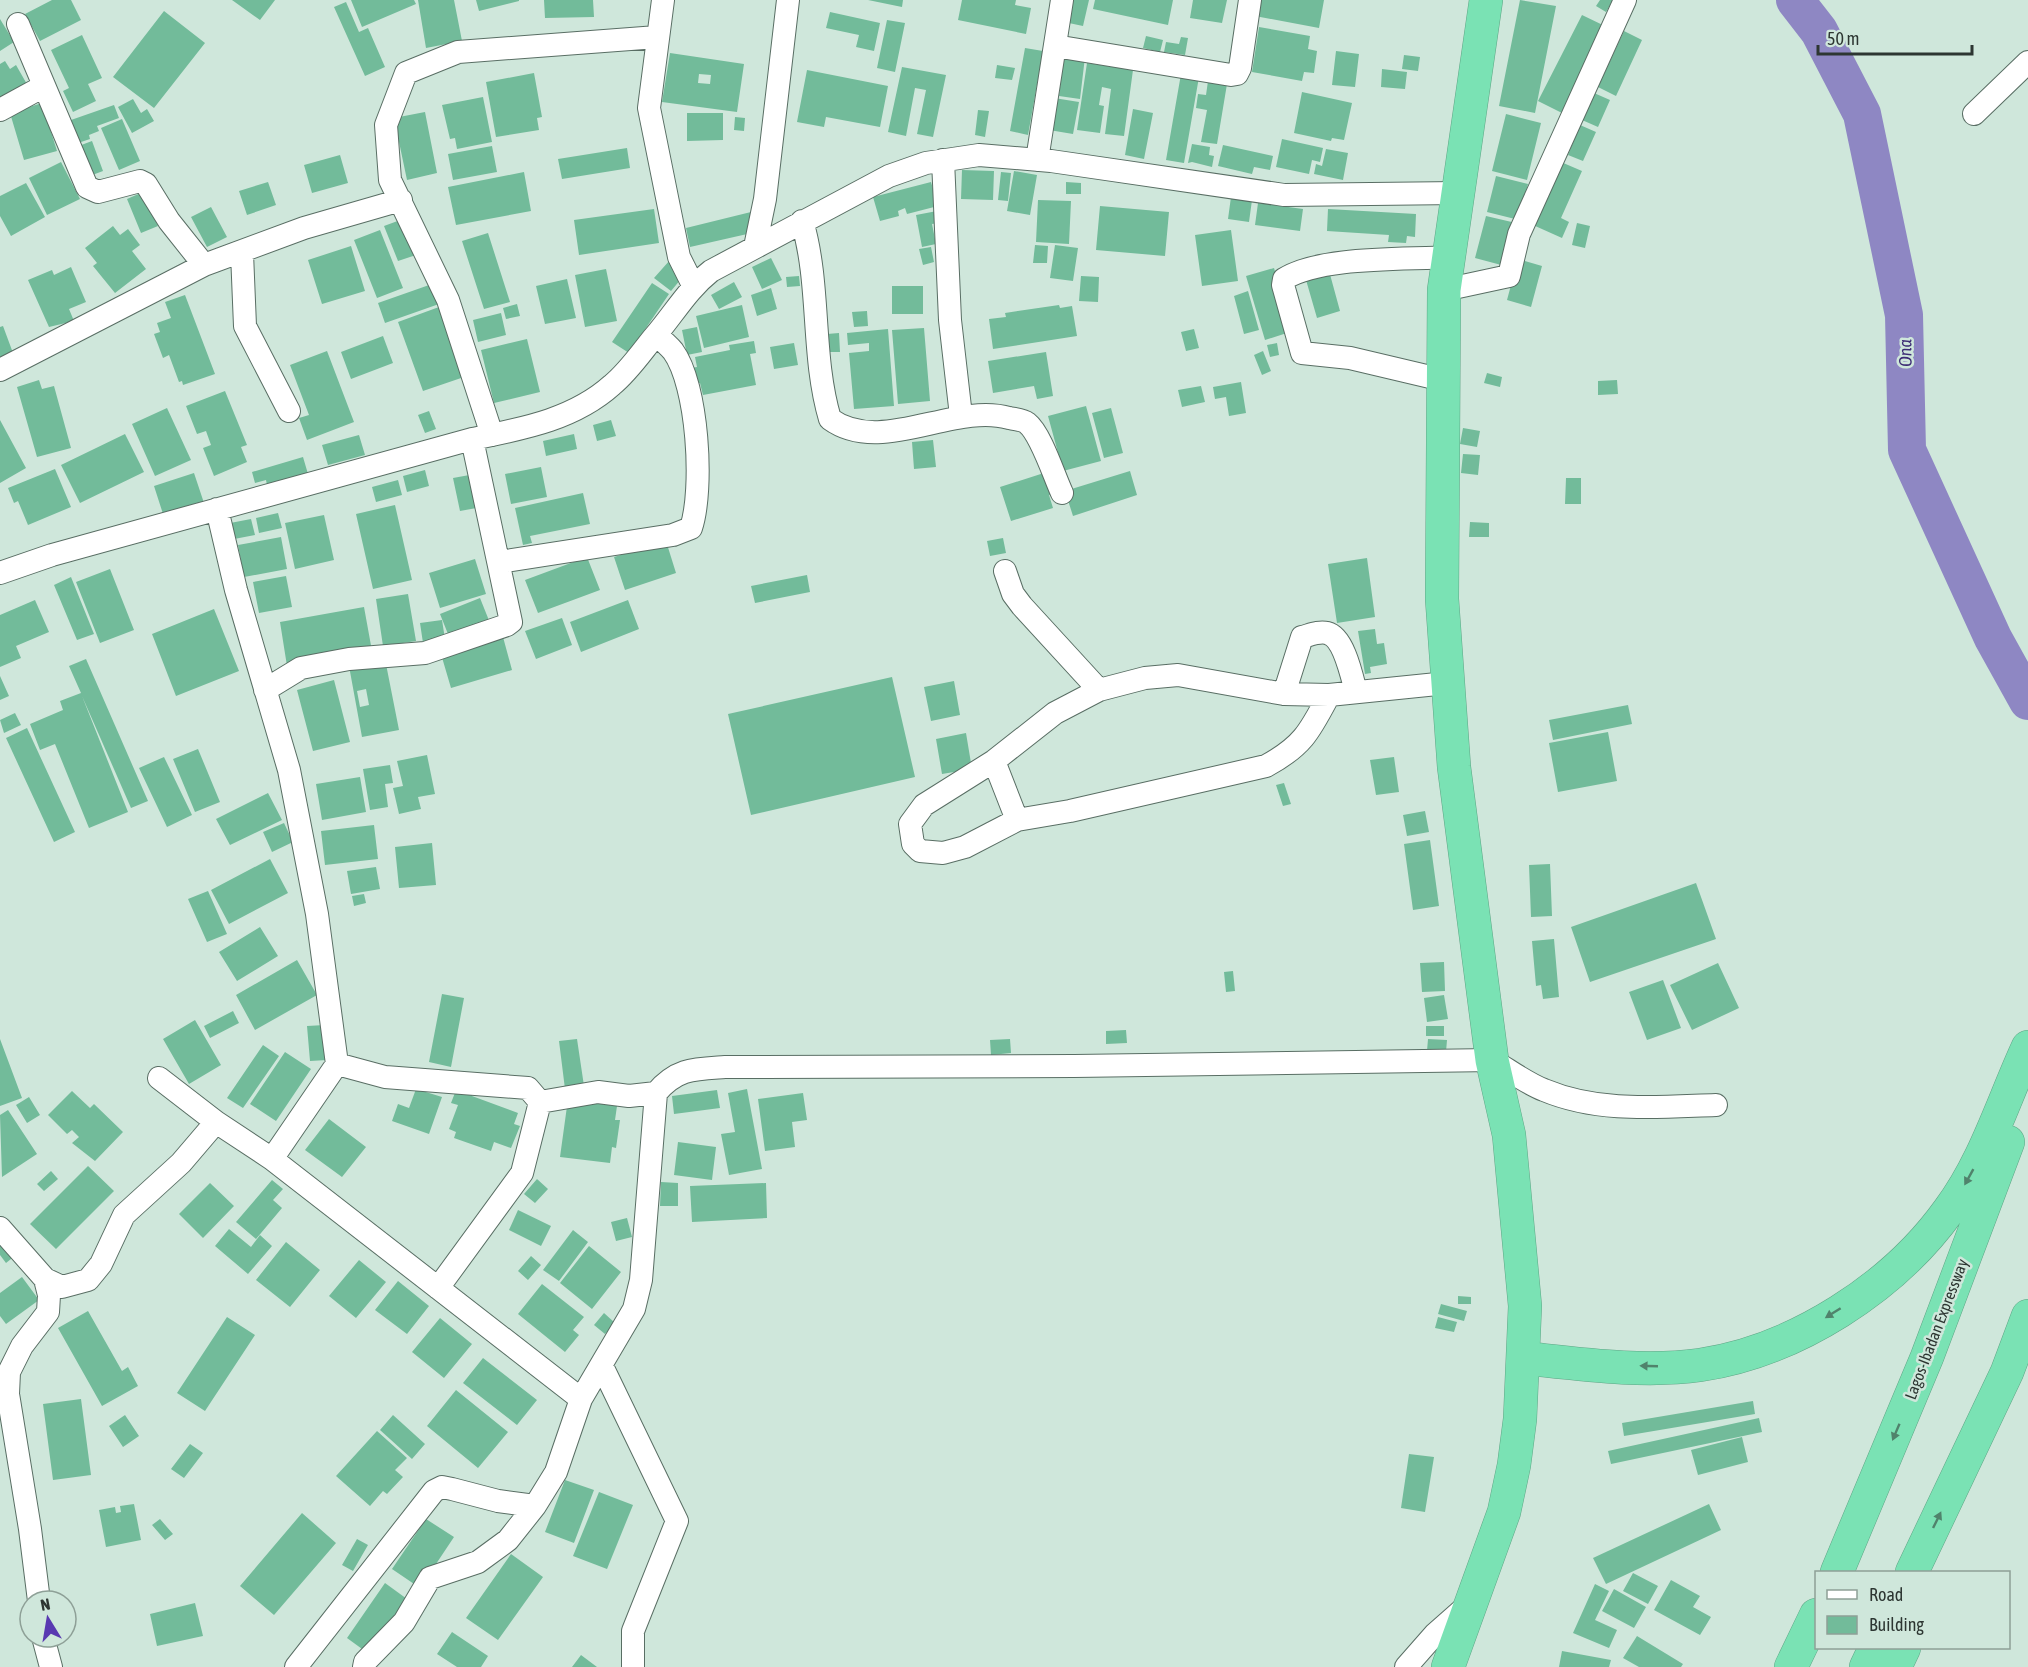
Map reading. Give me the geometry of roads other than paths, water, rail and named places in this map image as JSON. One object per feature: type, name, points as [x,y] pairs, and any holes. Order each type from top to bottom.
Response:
[{"type":"highway","points":[[1448,1667],[1503,1512],[1514,1465],[1520,1419],[1526,1306],[1509,1135],[1492,1060],[1454,767],[1442,599],[1444,290],[1486,0]]},
{"type":"highway","points":[[1523,1358],[1584,1364],[1659,1367],[1699,1365],[1775,1344],[1820,1321],[1866,1292],[1909,1258],[1950,1210],[1981,1153],[2028,1047]]},
{"type":"highway","name":"Lagos-Ibadan Expressway","points":[[1837,1571],[1927,1357],[2028,1083]]},
{"type":"highway","points":[[1912,1571],[2007,1372],[2028,1316]]},
{"type":"highway","points":[[1937,1571],[1967,1505],[1987,1451],[2007,1372]]},
{"type":"highway","points":[[1791,1667],[1815,1617]]},
{"type":"highway","points":[[1866,1667],[1874,1649]]},
{"type":"highway","points":[[1895,1667],[1903,1649]]},
{"type":"street","points":[[663,0],[649,108],[679,256],[693,285]]},
{"type":"street","points":[[755,247],[765,199],[789,0]]},
{"type":"street","points":[[1036,160],[1062,0]]},
{"type":"street","points":[[1055,46],[1231,75],[1237,74],[1240,68],[1250,0]]},
{"type":"street","points":[[1444,290],[1509,276],[1519,234],[1625,0]]},
{"type":"street","points":[[18,24],[87,187],[98,192],[140,181],[146,183],[169,221],[204,265]]},
{"type":"street","points":[[265,690],[301,668],[349,659],[425,652],[507,626],[511,622],[499,562],[482,437],[448,300],[390,180],[386,125],[406,73],[458,52],[657,37]]},
{"type":"street","points":[[1974,114],[2028,62]]},
{"type":"street","points":[[0,110],[44,86]]},
{"type":"street","points":[[0,573],[52,555],[482,437],[534,428],[575,410],[612,386],[693,285],[711,271],[889,176],[926,163],[979,155],[1036,160],[1284,195],[1458,193]]},
{"type":"street","points":[[943,160],[950,320],[961,416]]},
{"type":"street","points":[[0,370],[204,265],[242,253],[304,228],[401,200]]},
{"type":"street","points":[[802,221],[811,251],[818,334],[830,419],[842,428],[872,431],[904,429],[961,416],[993,413],[1026,423],[1036,435],[1062,493]]},
{"type":"street","points":[[242,253],[245,326],[289,411]]},
{"type":"street","points":[[1443,380],[1350,358],[1302,353],[1282,285],[1284,279],[1292,274],[1326,265],[1449,257]]},
{"type":"street","points":[[499,562],[581,547],[588,549],[663,537],[691,528],[698,509],[696,423],[674,352],[656,334]]},
{"type":"street","points":[[217,509],[236,590],[289,770],[315,903],[337,1064],[272,1159]]},
{"type":"street","points":[[1005,572],[1013,594],[1022,606],[1099,690]]},
{"type":"street","points":[[1284,694],[1302,636],[1326,632],[1333,636],[1344,651],[1356,692]]},
{"type":"street","points":[[1329,695],[1310,732],[1290,753],[1266,766],[1070,811],[1017,820],[965,847],[943,853],[920,851],[914,844],[910,824],[924,805],[994,761],[1055,713],[1099,690],[1145,678],[1178,675],[1284,694],[1329,695],[1447,683]]},
{"type":"street","points":[[994,761],[1017,820]]},
{"type":"street","points":[[364,1667],[365,1662],[404,1622],[430,1578],[478,1562],[508,1540],[535,1506],[556,1472],[581,1399],[634,1309],[641,1280],[656,1093],[668,1079],[689,1070],[725,1067],[1062,1066],[1492,1060],[1542,1090],[1578,1102],[1620,1108],[1716,1104]]},
{"type":"street","points":[[337,1064],[385,1077],[528,1088],[540,1102]]},
{"type":"street","points":[[159,1078],[216,1122],[272,1159],[581,1399]]},
{"type":"street","points":[[540,1102],[598,1092],[629,1096],[656,1093]]},
{"type":"street","points":[[438,1288],[522,1173],[540,1102]]},
{"type":"street","points":[[0,1228],[45,1279],[62,1287],[88,1280],[101,1264],[124,1215],[181,1163],[216,1122]]},
{"type":"street","points":[[38,1589],[8,1394],[9,1372],[22,1346],[48,1312],[49,1296],[45,1279]]},
{"type":"street","points":[[602,1366],[678,1521],[633,1631],[633,1667]]},
{"type":"street","points":[[296,1667],[434,1491],[442,1487],[498,1501],[535,1506]]},
{"type":"street","points":[[1406,1667],[1436,1634],[1469,1604]]},
{"type":"street","points":[[46,1649],[51,1667]]},
{"type":"waterway","name":"Ona","points":[[1795,0],[1819,31],[1862,114],[1904,315],[1907,450],[1993,638],[2028,701]]}]
